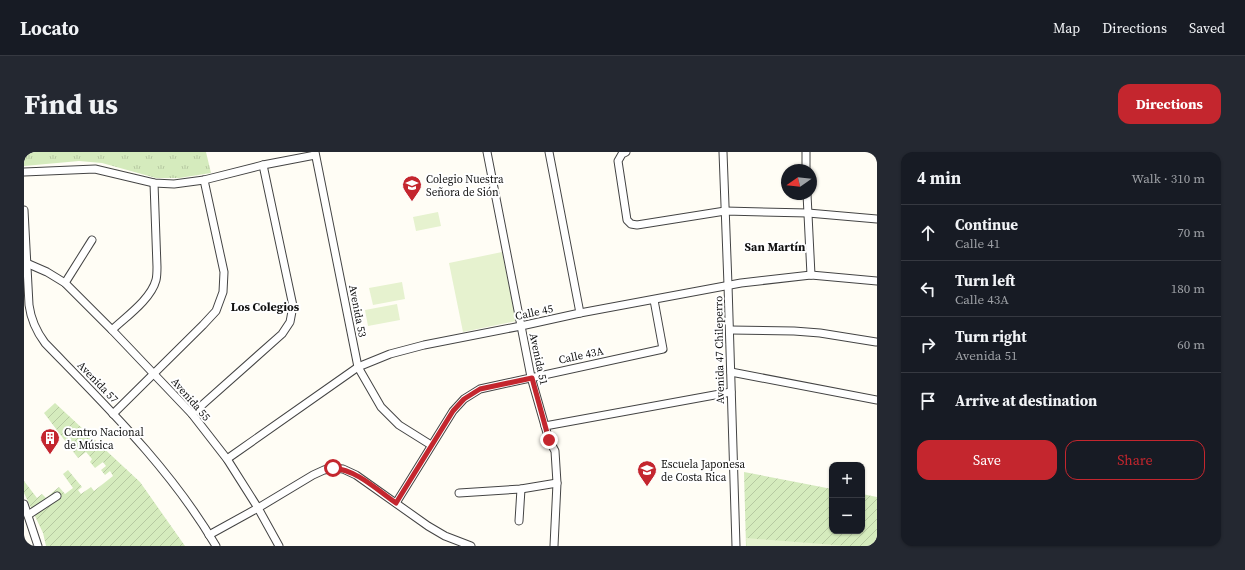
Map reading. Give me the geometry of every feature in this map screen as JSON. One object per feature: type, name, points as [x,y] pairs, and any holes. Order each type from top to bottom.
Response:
[{"type":"street","name":"Avenida 51","points":[[487,152],[532,378],[549,440],[555,451],[557,483],[554,546]]},
{"type":"street","points":[[549,152],[580,313]]},
{"type":"street","name":"Avenida 47 Chileperro","points":[[723,152],[736,546]]},
{"type":"street","points":[[806,152],[806,164]]},
{"type":"street","points":[[24,172],[95,169],[154,183],[174,184],[204,180],[315,153]]},
{"type":"street","name":"Avenida 53","points":[[315,153],[358,367],[381,407],[399,425],[431,445]]},
{"type":"street","points":[[624,153],[618,161],[627,220],[631,224],[637,225],[725,211],[808,213],[877,219]]},
{"type":"street","points":[[192,414],[282,334],[290,322],[293,306],[263,165]]},
{"type":"street","points":[[113,414],[216,311],[223,292],[224,272],[204,180]]},
{"type":"street","points":[[112,330],[147,298],[157,279],[154,183]]},
{"type":"street","points":[[807,200],[811,275]]},
{"type":"street","name":"Avenida 57","points":[[24,210],[28,305],[37,331],[45,343],[149,453],[216,546]]},
{"type":"street","points":[[65,283],[92,240]]},
{"type":"street","name":"Avenida 55","points":[[26,263],[47,272],[65,283],[154,373],[192,414],[227,459],[258,508],[279,546]]},
{"type":"street","name":"Calle 45","points":[[227,459],[358,367],[390,354],[424,345],[580,313],[728,285],[811,275],[877,281]]},
{"type":"street","name":"Calle 43A","points":[[396,503],[453,411],[464,399],[480,389],[662,349],[654,300]]},
{"type":"street","points":[[730,330],[820,333],[876,342]]},
{"type":"street","points":[[731,372],[877,400]]},
{"type":"street","points":[[545,426],[731,392]]},
{"type":"street","points":[[209,535],[313,475],[333,468],[343,469],[356,475],[428,526],[445,536],[471,546]]},
{"type":"street","points":[[459,492],[520,489],[557,483]]},
{"type":"street","points":[[519,521],[520,489]]},
{"type":"street","points":[[28,515],[57,496]]},
{"type":"street","points":[[24,504],[38,546]]},
{"type":"green space","points":[[24,152],[206,152],[211,173],[179,178],[156,178],[102,163],[79,161],[24,166]]},
{"type":"green space","points":[[438,212],[441,226],[416,231],[413,217]]},
{"type":"green space","points":[[502,252],[516,321],[463,332],[449,263]]},
{"type":"green space","points":[[402,282],[405,299],[373,305],[369,288]]},
{"type":"green space","points":[[397,304],[400,320],[368,326],[365,310]]},
{"type":"green space","points":[[55,403],[140,482],[185,546],[46,546],[43,533],[24,493],[24,481],[37,498],[42,494],[46,498],[59,487],[65,494],[73,488],[63,474],[68,470],[82,487],[78,490],[81,494],[91,487],[94,491],[113,476],[110,471],[105,475],[101,470],[106,466],[103,462],[95,468],[90,462],[92,459],[86,452],[78,458],[44,413]]},
{"type":"green space","points":[[744,472],[829,488],[829,534],[865,534],[865,495],[877,497],[877,546],[746,546]]},
{"type":"green space","points":[[746,538],[848,546],[747,546]]},
{"type":"place","name":"Colegio Nuestra Señora de Sión","points":[[412,202]]},
{"type":"place","name":"Centro Nacional de Música","points":[[50,455]]},
{"type":"place","name":"Escuela Japonesa de Costa Rica","points":[[647,487]]},
{"type":"district","name":"San Martín","points":[[775,247]]},
{"type":"district","name":"Los Colegios","points":[[265,307]]},
{"type":"route","points":[[333,468],[343,469],[356,475],[396,503],[453,411],[464,399],[480,389],[532,378],[549,440]]}]
